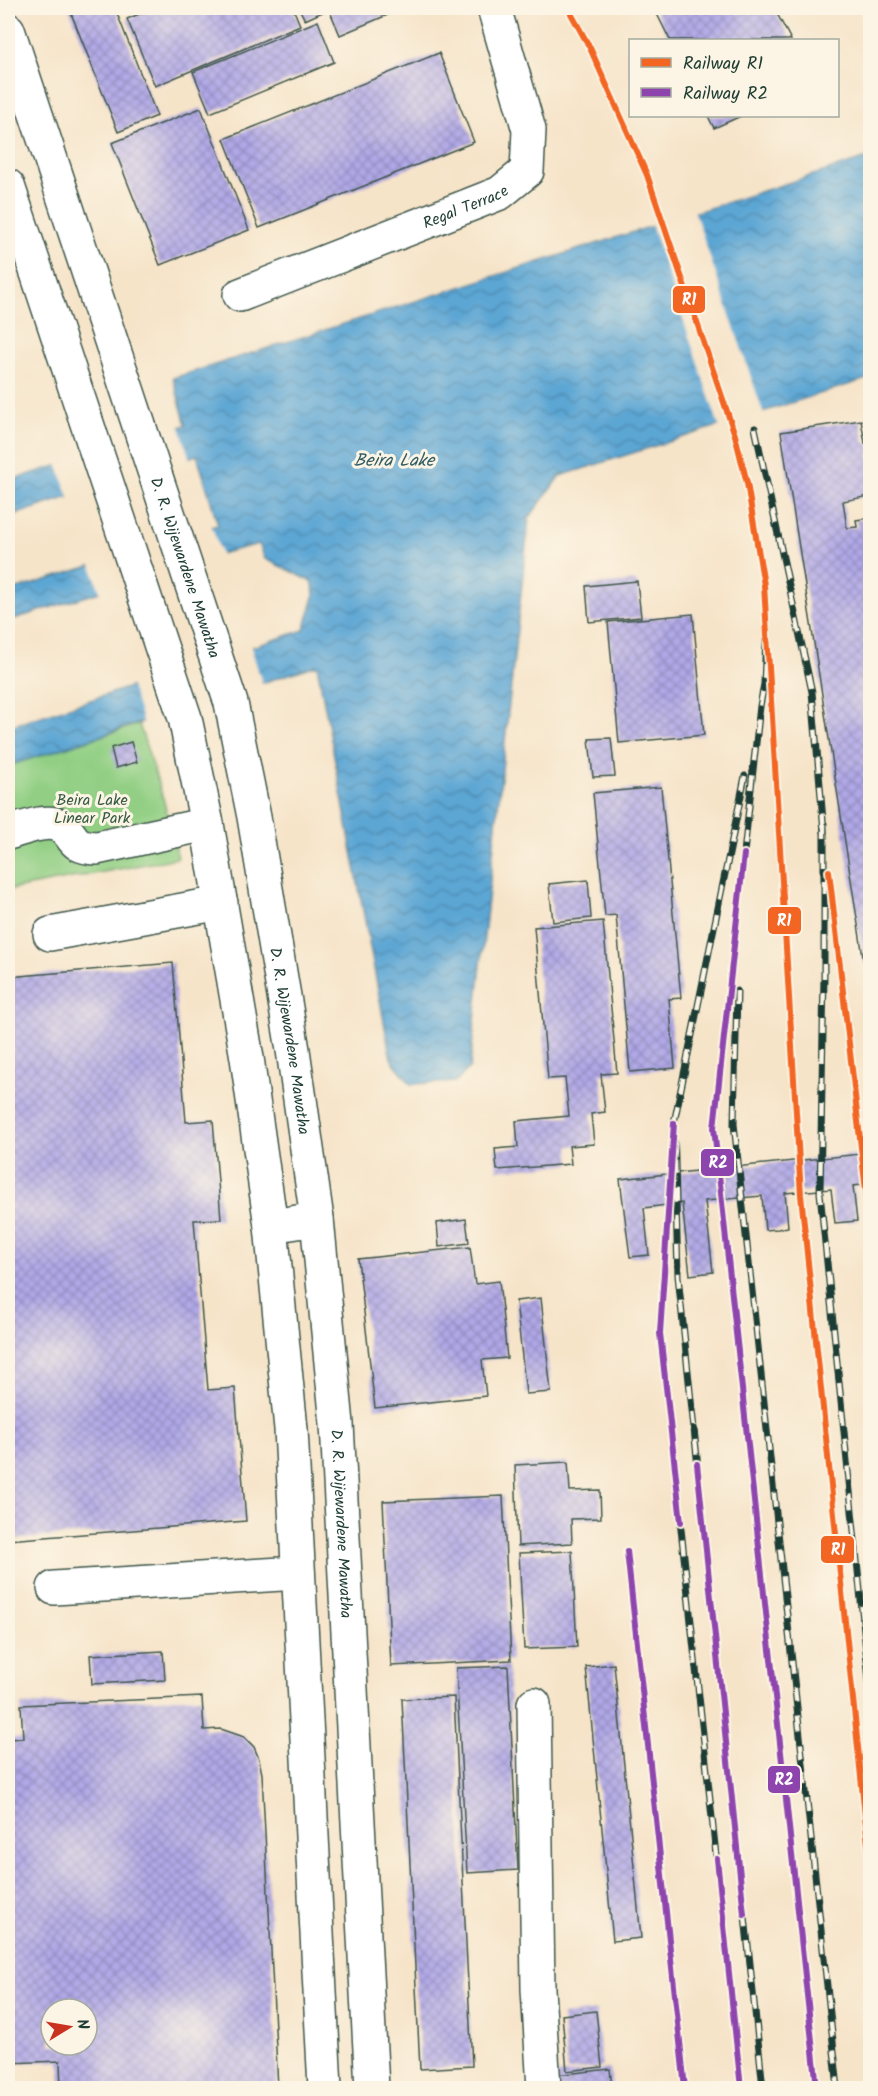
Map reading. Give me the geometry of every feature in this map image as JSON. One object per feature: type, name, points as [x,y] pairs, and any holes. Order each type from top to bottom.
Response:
[{"type":"main road","name":"Regal Terrace","points":[[240,295],[500,193],[527,171],[529,130],[494,8]]},
{"type":"main road","name":"D. R. Wijewardene Mawatha","points":[[8,30],[231,703],[254,817],[293,1050],[317,1219],[338,1435],[372,2088]]},
{"type":"main road","points":[[8,186],[185,718],[207,824],[247,1058],[271,1226],[291,1429],[325,2088]]},
{"type":"main road","points":[[8,833],[51,823],[61,825],[83,848],[97,848],[207,824]]},
{"type":"main road","points":[[50,934],[220,903]]},
{"type":"main road","points":[[271,1226],[317,1219]]},
{"type":"main road","points":[[54,1588],[298,1573]]},
{"type":"main road","points":[[534,1704],[538,1989],[544,2088]]},
{"type":"green space","name":"Beira Lake Linear Park","points":[[139,724],[163,798],[178,858],[8,890],[8,766]]},
{"type":"water","name":"Beira Lake","points":[[870,157],[870,378],[560,476],[529,518],[470,1067],[456,1082],[411,1084],[391,1059],[317,665],[8,766],[8,727],[304,630],[314,597],[313,582],[265,559],[259,544],[8,621],[8,592],[218,525],[197,455],[8,517],[8,481],[186,425],[173,378]]},
{"type":"pier","points":[[694,210],[764,415],[720,429],[651,224]]},
{"type":"pier","points":[[179,424],[190,460],[70,500],[57,463]]},
{"type":"pier","points":[[211,524],[222,557],[101,595],[90,562]]},
{"type":"pier","points":[[250,644],[263,686],[144,726],[130,683]]},
{"type":"building","points":[[69,8],[115,8],[157,116],[118,132]]},
{"type":"building","points":[[154,8],[293,8],[300,25],[155,86],[127,19]]},
{"type":"building","points":[[299,8],[404,8],[340,35],[329,9],[305,20]]},
{"type":"building","points":[[654,8],[774,8],[790,39],[670,39]]},
{"type":"building","points":[[318,21],[334,62],[210,113],[193,72]]},
{"type":"building","points":[[439,53],[474,142],[259,228],[224,139]]},
{"type":"building","points":[[201,108],[249,230],[160,265],[112,143]]},
{"type":"building","points":[[708,117],[739,117],[714,128]]},
{"type":"building","points":[[861,420],[865,443],[870,442],[870,496],[843,501],[847,528],[857,527],[856,520],[870,518],[870,962],[864,963],[781,432]]},
{"type":"building","points":[[637,581],[641,617],[589,622],[586,586]]},
{"type":"building","points":[[693,614],[704,735],[619,743],[608,622]]},
{"type":"building","points":[[611,738],[615,776],[593,777],[589,739]]},
{"type":"building","points":[[131,742],[137,762],[116,768],[111,748]]},
{"type":"building","points":[[661,787],[681,998],[669,999],[675,1068],[630,1072],[616,915],[605,916],[593,793]]},
{"type":"building","points":[[588,880],[591,918],[553,922],[549,884]]},
{"type":"building","points":[[603,921],[617,1073],[601,1074],[605,1112],[591,1114],[594,1144],[569,1146],[571,1164],[497,1170],[495,1149],[518,1147],[516,1121],[569,1116],[565,1078],[548,1079],[534,927]]},
{"type":"building","points":[[173,963],[186,1122],[213,1120],[221,1219],[194,1220],[208,1390],[235,1388],[246,1521],[8,1540],[8,977]]},
{"type":"building","points":[[870,1153],[870,1184],[853,1186],[857,1221],[835,1223],[831,1189],[785,1193],[788,1227],[778,1229],[765,1230],[762,1196],[705,1201],[713,1272],[690,1275],[682,1203],[644,1208],[649,1255],[630,1257],[620,1179]]},
{"type":"building","points":[[466,1219],[469,1243],[439,1247],[437,1223]]},
{"type":"building","points":[[470,1247],[475,1284],[499,1281],[507,1358],[482,1360],[486,1396],[375,1408],[358,1259]]},
{"type":"building","points":[[541,1298],[551,1392],[526,1394],[516,1301]]},
{"type":"building","points":[[568,1462],[570,1491],[600,1490],[601,1518],[571,1519],[572,1543],[518,1546],[515,1465]]},
{"type":"building","points":[[503,1496],[511,1660],[391,1666],[383,1501]]},
{"type":"building","points":[[572,1551],[577,1647],[524,1649],[519,1553]]},
{"type":"building","points":[[163,1651],[165,1680],[92,1684],[90,1655]]},
{"type":"building","points":[[614,1664],[641,1938],[613,1941],[586,1667]]},
{"type":"building","points":[[508,1666],[518,1870],[467,1873],[456,1668]]},
{"type":"building","points":[[202,1697],[204,1730],[221,1729],[244,1737],[254,1747],[262,1774],[278,2088],[61,2088],[60,2061],[8,2063],[8,1739],[23,1738],[21,1705]]},
{"type":"building","points":[[454,1697],[472,2066],[420,2069],[402,1699]]},
{"type":"building","points":[[596,2011],[602,2067],[567,2071],[562,2015]]},
{"type":"building","points":[[610,2069],[612,2088],[557,2088],[556,2075]]},
{"type":"railway","points":[[755,428],[812,692],[824,832]]},
{"type":"railway","points":[[766,636],[764,684],[714,1128],[817,2088]]},
{"type":"railway","points":[[745,776],[674,1123],[678,1276],[763,2088]]},
{"type":"railway","points":[[824,824],[820,1193],[870,1690]]},
{"type":"railway","points":[[831,889],[870,1225]]},
{"type":"railway","points":[[737,991],[734,1124],[838,2088]]},
{"type":"railway","points":[[668,1205],[660,1333],[741,2088]]},
{"type":"railway","points":[[627,1551],[685,2088]]},
{"type":"rail line","name":"R1","points":[[568,8],[590,48],[647,175],[735,435],[747,483],[764,585],[801,1195],[870,1864]]},
{"type":"rail line","name":"R2","points":[[744,854],[714,1128],[817,2088]]},
{"type":"rail line","name":"R1","points":[[829,871],[870,1225]]},
{"type":"rail line","name":"R2","points":[[674,1123],[660,1333],[681,1522]]},
{"type":"rail line","name":"R2","points":[[697,1464],[744,1914]]},
{"type":"rail line","name":"R2","points":[[627,1551],[685,2088]]},
{"type":"rail line","name":"R2","points":[[717,1859],[741,2088]]}]
